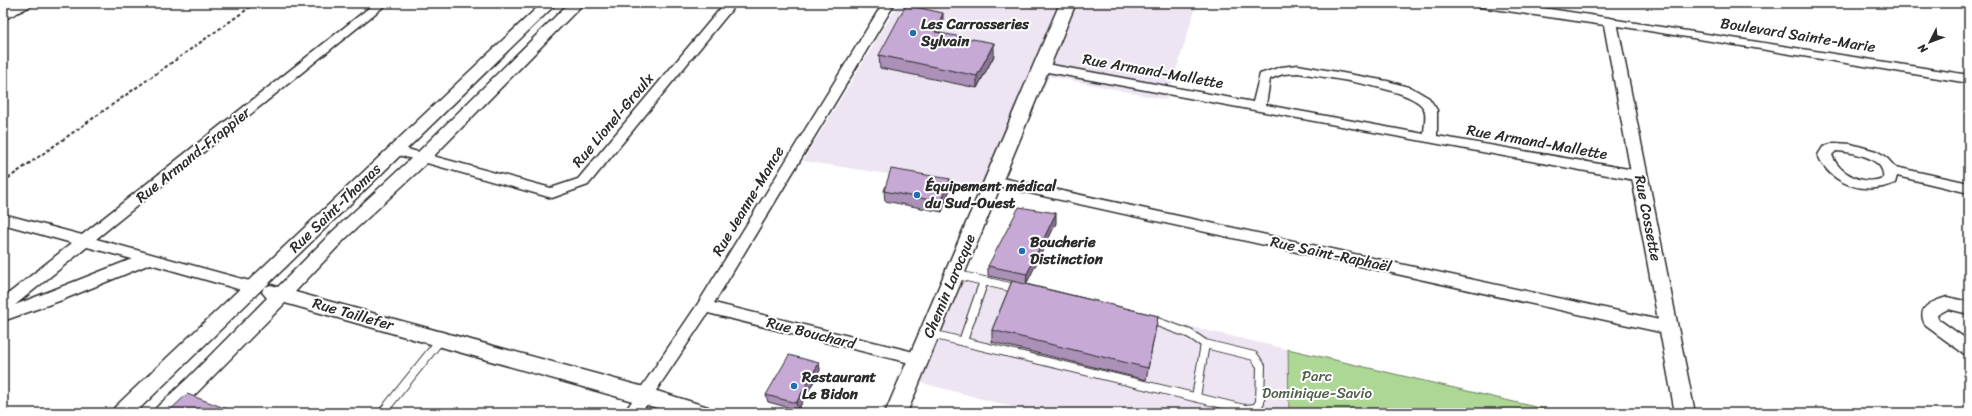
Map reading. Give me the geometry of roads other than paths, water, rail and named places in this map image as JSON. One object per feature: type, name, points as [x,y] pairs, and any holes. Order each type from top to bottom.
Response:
[{"type":"main road","name":"Chemin Larocque","points":[[896,413],[1068,3]]},
{"type":"street","points":[[3,16],[26,3]]},
{"type":"street","name":"Rue Armand-Frappier","points":[[3,306],[382,3]]},
{"type":"street","name":"Rue Saint-Thomas","points":[[122,413],[432,114],[550,3]]},
{"type":"street","name":"Rue Saint-Thomas","points":[[164,413],[195,384],[280,294],[339,235],[422,158],[577,3]]},
{"type":"street","name":"Rue Lionel-Groulx","points":[[396,150],[552,193],[583,182],[731,3]]},
{"type":"street","name":"Rue Jeanne-Mance","points":[[632,413],[704,306],[889,3]]},
{"type":"street","name":"Boulevard Sainte-Marie","points":[[1480,3],[1969,79]]},
{"type":"street","name":"Rue Cossette","points":[[1610,22],[1685,413]]},
{"type":"street","name":"Rue Armand-Mallette","points":[[1041,67],[1430,140],[1640,176]]},
{"type":"street","points":[[1259,107],[1264,77],[1281,70],[1298,69],[1387,85],[1408,91],[1426,101],[1430,110],[1430,140]]},
{"type":"street","points":[[1890,170],[1969,188]]},
{"type":"street","name":"Rue Saint-Raphaël","points":[[993,181],[1669,328]]},
{"type":"street","name":"Rue Taillefer","points":[[4,219],[644,395],[702,413]]},
{"type":"street","points":[[3,315],[57,296],[148,259]]},
{"type":"street","points":[[1969,308],[1947,303],[1929,312],[1931,322],[1969,349]]},
{"type":"street","name":"Rue Bouchard","points":[[704,306],[918,359]]},
{"type":"lane","points":[[954,274],[1028,292]]},
{"type":"lane","points":[[963,341],[984,281]]},
{"type":"lane","points":[[929,333],[1244,409],[1256,408],[1260,402],[1261,366],[1254,356],[1205,344],[1190,334],[1154,320],[1140,317]]},
{"type":"lane","points":[[382,413],[441,339]]},
{"type":"lane","points":[[1196,397],[1205,344]]},
{"type":"place","name":"Les Carrosseries Sylvain","points":[[913,33]]},
{"type":"place","name":"Équipement médical du Sud-Ouest","points":[[917,195]]},
{"type":"place","name":"Boucherie Distinction","points":[[1022,251]]},
{"type":"place","name":"Restaurant Le Bidon","points":[[794,386]]},
{"type":"park label","name":"Parc Dominique-Savio","points":[[1317,384]]}]
